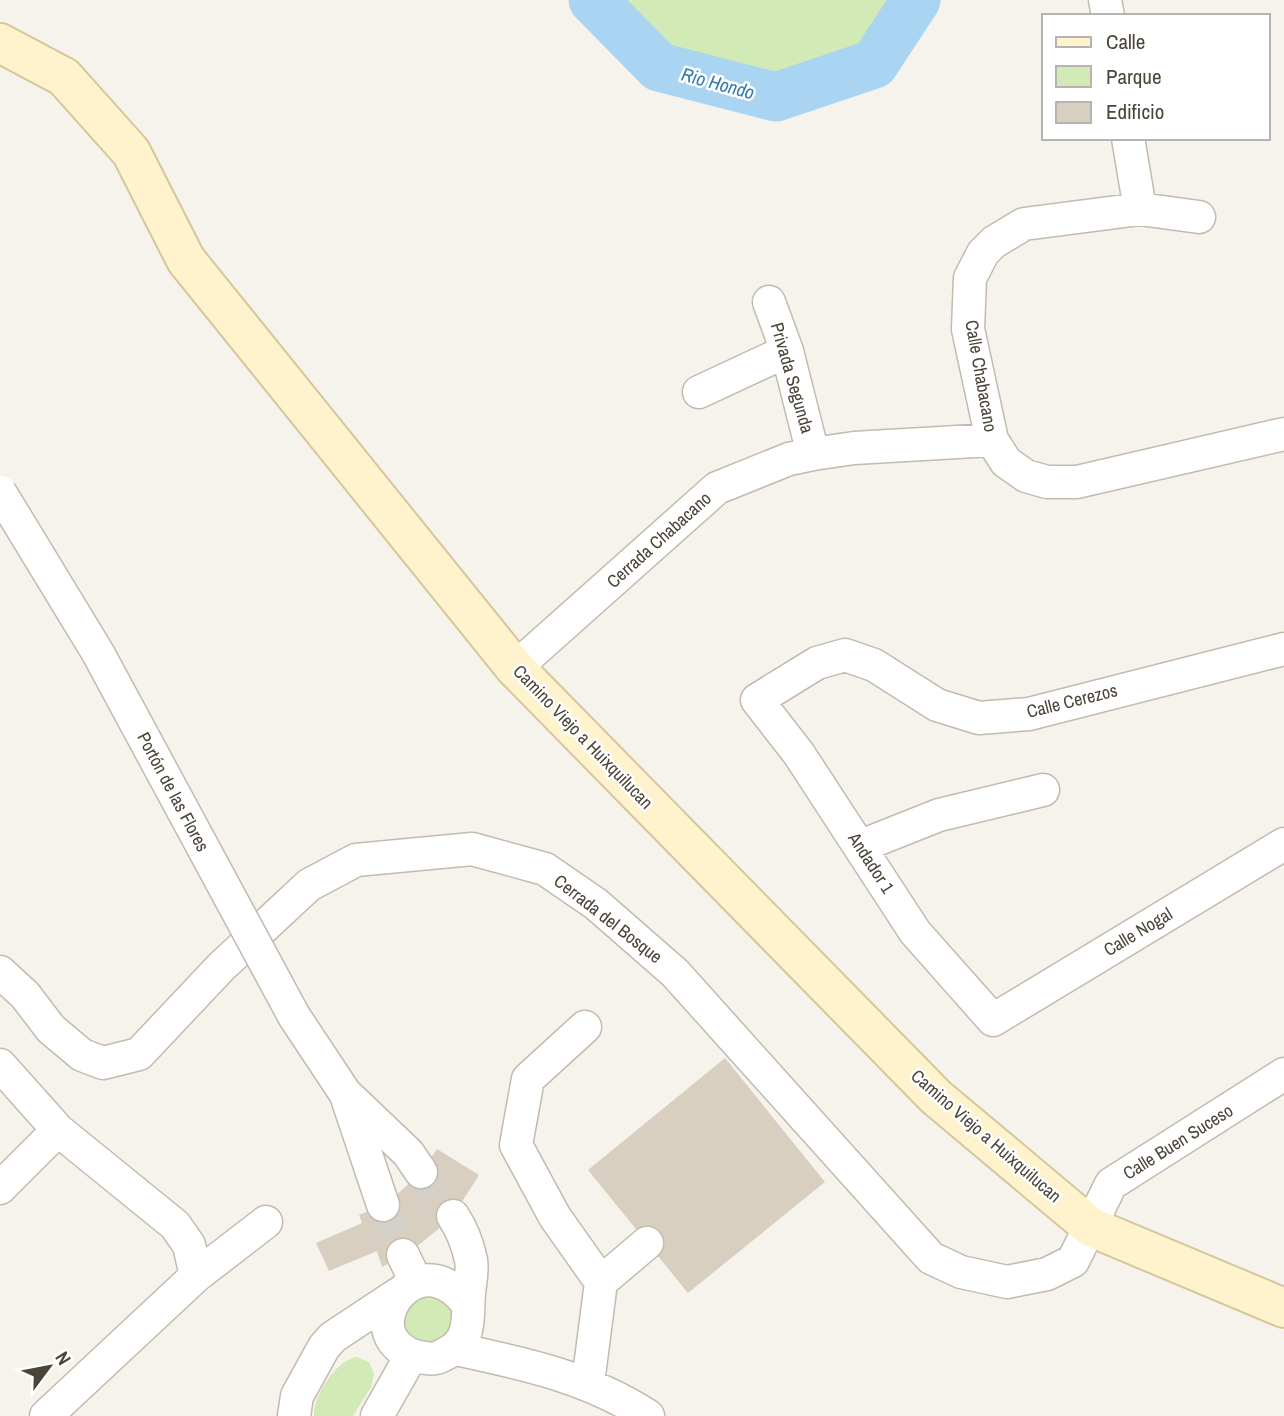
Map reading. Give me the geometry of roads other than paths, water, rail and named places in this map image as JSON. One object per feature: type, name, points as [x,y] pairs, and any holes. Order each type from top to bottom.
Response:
[{"type":"main road","name":"Camino Viejo a Huixquilucan","points":[[0,43],[64,77],[131,152],[186,260],[515,668],[936,1097],[1091,1227],[1284,1308]]},
{"type":"street","points":[[1128,140],[1140,209]]},
{"type":"street","name":"Calle Chabacano","points":[[1199,216],[1140,209],[1024,223],[994,242],[983,253],[970,278],[968,329],[992,440],[1006,462],[1026,476],[1047,482],[1077,482],[1284,434]]},
{"type":"street","name":"Privada Segunda","points":[[769,302],[787,351],[813,454]]},
{"type":"street","points":[[699,392],[787,351]]},
{"type":"street","name":"Cerrada Chabacano","points":[[515,668],[717,488],[789,458],[854,448],[992,440]]},
{"type":"street","name":"Portón de las Flores","points":[[0,492],[98,653],[294,1016],[345,1093],[408,1153],[421,1172]]},
{"type":"street","name":"Calle Cerezos","points":[[757,700],[817,663],[845,655],[874,665],[937,705],[979,718],[1029,714],[1284,649]]},
{"type":"street","name":"Andador 1","points":[[757,700],[799,754],[915,932],[993,1020]]},
{"type":"street","points":[[861,846],[939,815],[1043,790]]},
{"type":"street","name":"Calle Nogal","points":[[993,1020],[1284,844]]},
{"type":"street","name":"Cerrada del Bosque","points":[[0,972],[25,995],[51,1029],[82,1055],[103,1063],[139,1054],[221,967],[309,885],[356,860],[472,849],[545,869],[596,904],[676,972],[931,1258],[961,1272],[1007,1282],[1034,1277],[1047,1274],[1073,1261],[1091,1227]]},
{"type":"street","points":[[585,1027],[528,1079],[516,1145],[555,1217],[601,1282],[588,1382]]},
{"type":"street","points":[[0,1065],[58,1130],[176,1225],[189,1245],[195,1276]]},
{"type":"street","name":"Calle Buen Suceso","points":[[1091,1227],[1111,1184],[1284,1074]]},
{"type":"street","name":"Portón de las Flores","points":[[345,1093],[383,1205]]},
{"type":"street","points":[[0,1188],[58,1130]]},
{"type":"street","points":[[406,1277],[388,1317],[393,1341],[411,1356],[434,1360],[456,1349],[468,1328],[471,1262],[453,1216]]},
{"type":"street","points":[[46,1416],[195,1276],[266,1222]]},
{"type":"street","points":[[601,1282],[647,1244]]},
{"type":"street","points":[[294,1416],[297,1396],[324,1347],[406,1277],[437,1280],[456,1288],[468,1305]]},
{"type":"street","points":[[456,1349],[547,1368],[588,1382],[648,1416]]},
{"type":"street","points":[[377,1416],[411,1356]]},
{"type":"waterway","name":"Rio Hondo","points":[[593,0],[659,67],[776,97],[874,64],[916,0]]},
{"type":"tunnel","points":[[421,1172],[453,1216]]},
{"type":"tunnel","points":[[383,1205],[403,1255]]}]
